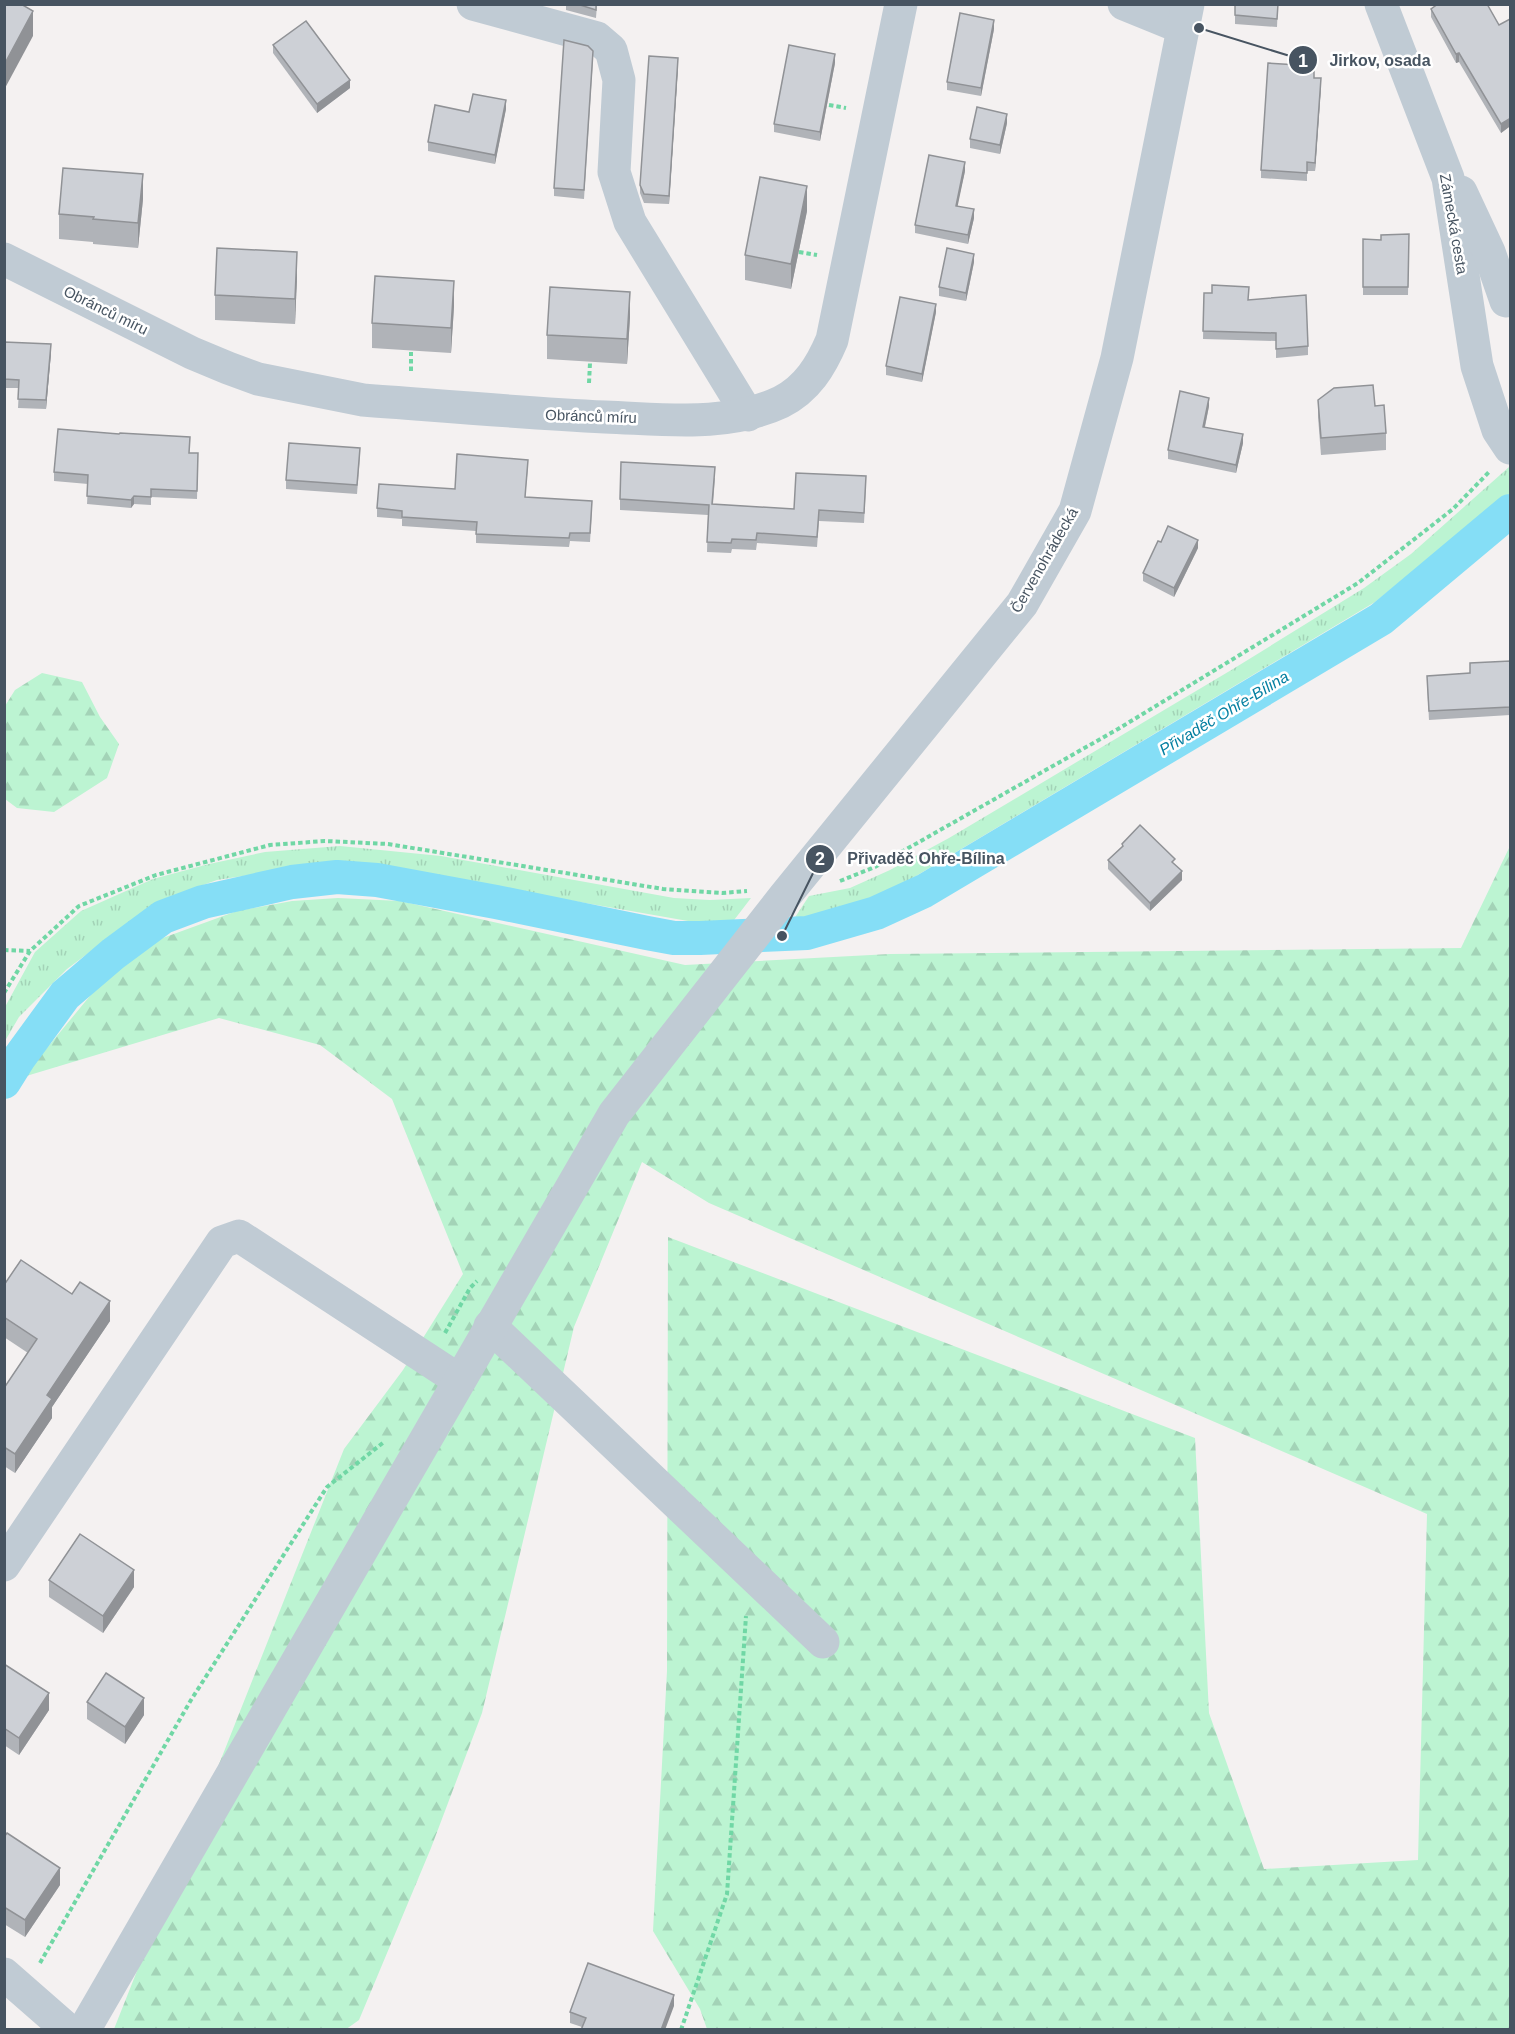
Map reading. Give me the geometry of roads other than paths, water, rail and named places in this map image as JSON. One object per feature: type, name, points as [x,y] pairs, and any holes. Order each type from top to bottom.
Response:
[{"type":"street","points":[[473,4],[597,38],[611,50],[619,80],[614,172],[630,222],[748,415]]},
{"type":"street","name":"Obránců míru","points":[[4,259],[192,353],[228,368],[258,379],[339,397],[548,414],[707,421],[748,415],[782,401],[805,385],[822,363],[832,340],[901,4]]},
{"type":"street","points":[[1124,4],[1185,16]]},
{"type":"street","name":"Zámecká cesta","points":[[1381,4],[1448,178],[1477,366],[1498,430],[1502,457]]},
{"type":"street","name":"Červenohrádecká","points":[[84,2030],[614,1114],[788,892],[1022,604],[1076,511],[1117,358],[1185,16]]},
{"type":"street","points":[[1448,178],[1464,194],[1489,252],[1506,301]]},
{"type":"street","points":[[4,1565],[222,1242],[239,1236],[459,1380]]},
{"type":"street","points":[[490,1326],[823,1642]]},
{"type":"street","points":[[14,1982],[68,2030]]},
{"type":"waterway","name":"Přivaděč Ohře-Bílina","points":[[4,1082],[65,995],[113,954],[163,917],[203,902],[292,882],[337,877],[377,880],[674,938],[807,933],[876,913],[924,891],[1381,619],[1510,511]]},
{"type":"place","name":"Jirkov, osada","points":[[1199,28]]},
{"type":"place","name":"Přivaděč Ohře-Bílina","points":[[782,936]]}]
